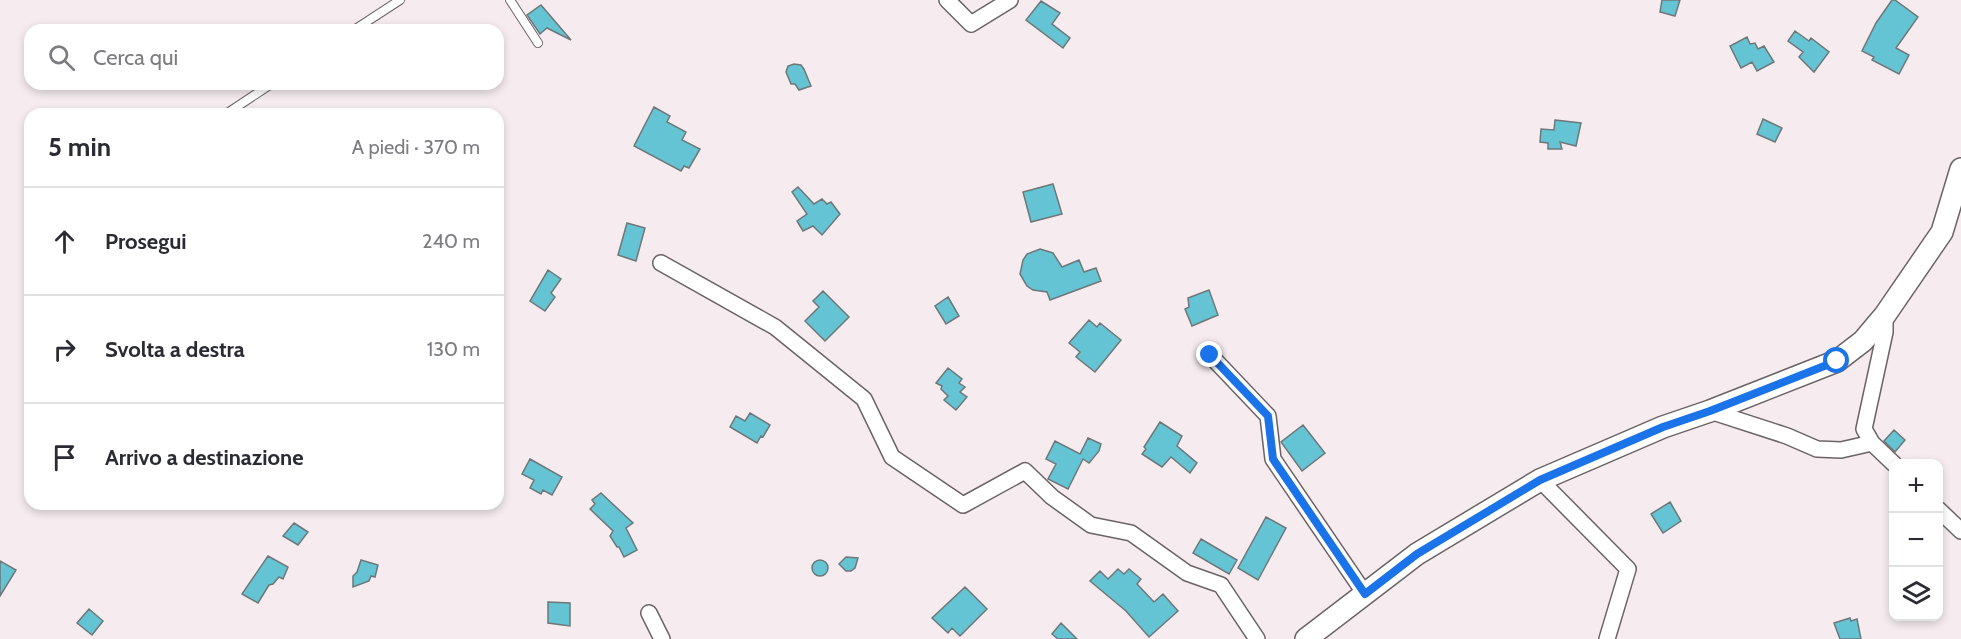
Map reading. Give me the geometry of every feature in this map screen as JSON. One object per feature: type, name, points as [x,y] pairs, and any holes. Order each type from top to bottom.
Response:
[{"type":"main road","points":[[1306,639],[1417,554],[1540,480],[1663,427],[1837,361],[1863,341],[1885,315],[1942,232],[1961,169]]},
{"type":"street","points":[[947,0],[971,24],[1010,0]]},
{"type":"street","points":[[661,263],[775,327],[864,399],[892,457],[963,505],[1025,471],[1052,497],[1091,525],[1131,533],[1187,573],[1221,585],[1257,639]]},
{"type":"street","points":[[1885,315],[1885,332],[1864,429],[1872,443],[1889,460]]},
{"type":"street","points":[[1210,355],[1268,416],[1273,459],[1365,594]]},
{"type":"street","points":[[1710,411],[1786,436],[1817,449],[1841,450],[1872,443]]},
{"type":"street","points":[[1540,480],[1628,568],[1607,639]]},
{"type":"street","points":[[1942,513],[1961,531]]},
{"type":"street","points":[[650,613],[662,639]]},
{"type":"lane","points":[[363,24],[400,0]]},
{"type":"lane","points":[[510,0],[538,43]]},
{"type":"lane","points":[[235,108],[262,90]]},
{"type":"building","points":[[1662,0],[1680,0],[1675,16],[1660,12]]},
{"type":"building","points":[[1892,0],[1918,17],[1896,48],[1909,55],[1899,74],[1872,60],[1874,57],[1862,51],[1876,23]]},
{"type":"building","points":[[1041,1],[1060,13],[1052,24],[1070,38],[1063,48],[1026,20]]},
{"type":"building","points":[[541,5],[571,40],[547,28],[540,34],[527,15]]},
{"type":"building","points":[[1795,31],[1809,41],[1811,38],[1829,52],[1814,72],[1799,57],[1803,52],[1788,41]]},
{"type":"building","points":[[1747,37],[1750,44],[1755,43],[1758,49],[1764,46],[1774,62],[1757,71],[1752,62],[1741,68],[1730,46]]},
{"type":"building","points":[[801,65],[811,86],[799,90],[795,84],[791,84],[786,72],[788,66]]},
{"type":"building","points":[[654,107],[670,116],[667,122],[686,132],[682,140],[700,149],[689,168],[684,166],[681,171],[634,146]]},
{"type":"building","points":[[1763,119],[1782,128],[1775,142],[1757,134]]},
{"type":"building","points":[[1555,120],[1581,123],[1576,146],[1560,142],[1562,149],[1548,149],[1548,143],[1540,142],[1541,129],[1554,130]]},
{"type":"building","points":[[1053,184],[1062,214],[1031,222],[1023,192]]},
{"type":"building","points":[[798,187],[814,204],[822,199],[827,204],[831,202],[840,214],[822,235],[813,226],[803,231],[797,221],[807,214],[792,192]]},
{"type":"building","points":[[627,223],[645,228],[636,261],[618,255]]},
{"type":"building","points":[[1040,249],[1053,253],[1062,267],[1079,260],[1084,272],[1096,268],[1101,281],[1050,300],[1047,292],[1033,290],[1027,286],[1020,274],[1027,254]]},
{"type":"building","points":[[548,270],[561,279],[551,293],[555,297],[545,311],[530,301]]},
{"type":"building","points":[[1209,290],[1218,315],[1192,326],[1185,309],[1189,307],[1188,298]]},
{"type":"building","points":[[823,291],[849,317],[825,341],[805,321],[819,307],[813,301]]},
{"type":"building","points":[[948,297],[959,316],[946,324],[935,306]]},
{"type":"building","points":[[1089,320],[1097,327],[1100,323],[1121,340],[1095,372],[1076,357],[1080,352],[1069,343]]},
{"type":"building","points":[[948,368],[962,379],[959,383],[965,387],[960,392],[967,397],[956,410],[944,400],[948,396],[941,389],[942,386],[936,383]]},
{"type":"building","points":[[750,413],[770,425],[757,443],[730,427],[736,416],[745,421]]},
{"type":"building","points":[[1160,422],[1182,436],[1177,446],[1197,463],[1190,473],[1171,457],[1162,467],[1142,454]]},
{"type":"building","points":[[1303,425],[1325,453],[1302,471],[1281,442]]},
{"type":"building","points":[[1894,430],[1905,440],[1895,452],[1884,441]]},
{"type":"building","points":[[1088,438],[1101,444],[1099,451],[1089,463],[1083,459],[1068,489],[1048,479],[1056,464],[1046,459],[1055,441],[1080,454]]},
{"type":"building","points":[[530,459],[562,477],[552,495],[543,490],[541,494],[530,488],[534,480],[522,474]]},
{"type":"building","points":[[601,493],[633,523],[626,528],[637,550],[624,557],[610,536],[613,531],[590,509],[595,504],[592,500]]},
{"type":"building","points":[[1670,502],[1681,521],[1663,533],[1651,514]]},
{"type":"building","points":[[1266,517],[1286,528],[1258,580],[1238,568]]},
{"type":"building","points":[[294,523],[308,532],[298,545],[283,536]]},
{"type":"building","points":[[1201,539],[1237,560],[1229,574],[1193,553]]},
{"type":"building","points":[[268,556],[288,567],[283,579],[279,577],[269,585],[258,603],[242,594]]},
{"type":"building","points":[[846,557],[858,558],[855,568],[851,571],[846,571],[839,564]]},
{"type":"building","points":[[361,560],[378,565],[375,577],[371,576],[369,581],[353,587],[353,576]]},
{"type":"building","points":[[817,560],[823,560],[828,568],[826,574],[817,576],[812,571],[812,565]]},
{"type":"building","points":[[0,561],[16,570],[0,596]]},
{"type":"building","points":[[1118,569],[1124,574],[1129,569],[1141,579],[1137,584],[1154,602],[1163,594],[1178,611],[1149,637],[1126,611],[1090,581],[1100,571],[1108,579]]},
{"type":"building","points":[[965,587],[987,609],[960,636],[952,628],[948,633],[932,618]]},
{"type":"building","points":[[548,602],[570,603],[570,626],[548,623]]},
{"type":"building","points":[[89,609],[103,621],[92,635],[77,623]]},
{"type":"building","points":[[1850,618],[1851,621],[1857,619],[1861,639],[1840,639],[1834,623]]},
{"type":"building","points":[[1061,623],[1077,639],[1058,639],[1052,634]]},
{"type":"route","points":[[1210,355],[1268,416],[1273,459],[1365,594],[1417,554],[1540,480],[1663,427],[1837,361]]}]
